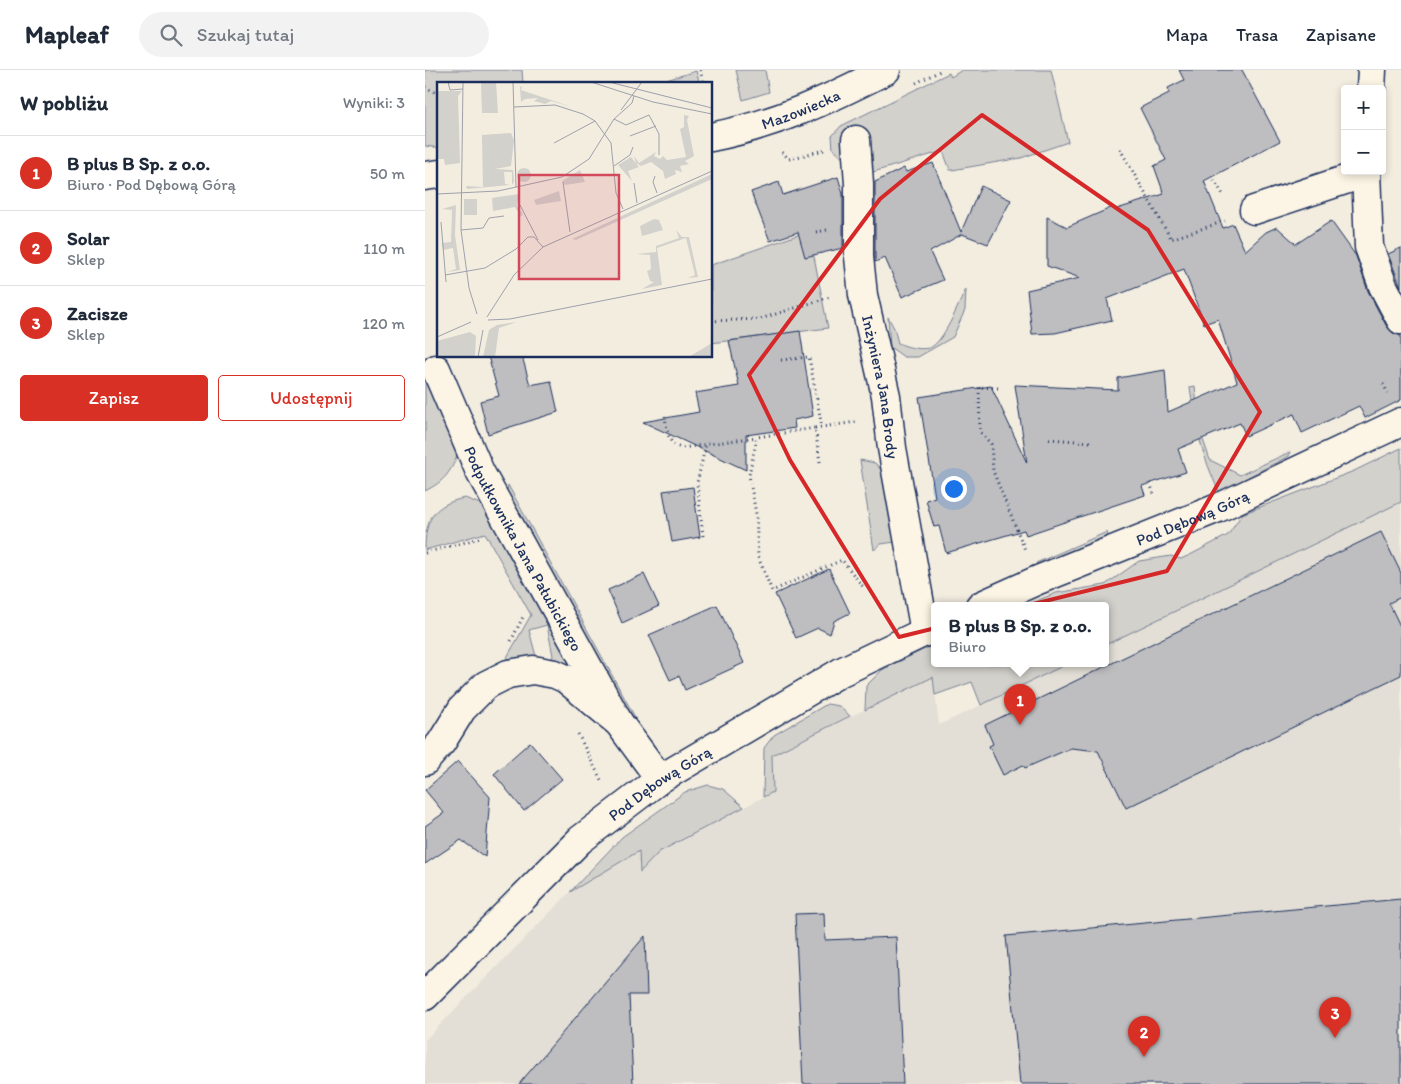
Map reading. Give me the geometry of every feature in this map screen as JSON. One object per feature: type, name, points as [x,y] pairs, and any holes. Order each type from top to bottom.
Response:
[{"type":"street","name":"Mazowiecka","points":[[713,137],[739,132],[794,114],[886,70]]},
{"type":"street","points":[[1371,85],[1372,70]]},
{"type":"street","name":"Inżyniera Jana Brody","points":[[856,140],[859,184],[859,257],[867,311],[886,396],[892,448],[930,629]]},
{"type":"street","points":[[1254,210],[1357,175]]},
{"type":"street","points":[[1366,175],[1370,253],[1383,286],[1401,320]]},
{"type":"street","name":"Podpułkownika Jana Pałubickiego","points":[[435,369],[480,472],[619,723],[660,779]]},
{"type":"street","name":"Pod Dębową Górą","points":[[989,602],[1038,580],[1218,508],[1401,422]]},
{"type":"street","name":"Pod Dębową Górą","points":[[425,996],[580,840],[660,779],[841,672],[930,629]]},
{"type":"street","name":"Podpułkownika Jana Pałubickiego","points":[[425,762],[475,694],[497,678],[521,671],[544,672],[567,679],[619,723]]},
{"type":"path","points":[[425,87],[437,93]]},
{"type":"path","points":[[1120,149],[1171,239],[1254,210]]},
{"type":"path","points":[[713,321],[760,319],[841,294],[867,311]]},
{"type":"path","points":[[781,360],[809,357],[822,427]]},
{"type":"path","points":[[998,388],[979,388],[980,432],[991,444],[995,477],[1038,580]]},
{"type":"path","points":[[665,416],[670,441],[677,447],[861,421]]},
{"type":"path","points":[[815,428],[820,462]]},
{"type":"path","points":[[757,437],[749,475],[756,514],[758,557],[772,591],[842,560],[864,588]]},
{"type":"path","points":[[1049,440],[1090,442]]},
{"type":"path","points":[[703,536],[697,483],[706,444]]},
{"type":"path","points":[[425,553],[484,537]]},
{"type":"path","points":[[511,642],[521,624],[523,614]]},
{"type":"path","points":[[574,726],[617,812]]},
{"type":"highlighted area","points":[[982,115],[1148,230],[1260,412],[1167,571],[899,637],[790,460],[749,375],[880,199]]},
{"type":"shaded area","points":[[425,70],[522,70],[523,82],[437,82],[437,148],[425,146]]},
{"type":"shaded area","points":[[736,70],[765,70],[769,92],[743,100]]},
{"type":"shaded area","points":[[962,70],[1051,70],[1068,142],[1021,158],[952,170],[950,170],[943,151],[870,173],[850,165],[833,149],[832,136],[841,126],[949,73],[951,77]]},
{"type":"shaded area","points":[[696,71],[699,82],[660,82]]},
{"type":"shaded area","points":[[809,231],[828,328],[713,343],[713,264]]},
{"type":"shaded area","points":[[966,289],[965,310],[953,337],[918,357],[904,357],[890,347],[888,317],[894,328],[898,343],[921,349],[934,345],[945,331]]},
{"type":"shaded area","points":[[425,382],[432,385],[459,451],[447,475],[425,491]]},
{"type":"shaded area","points":[[1195,386],[1199,428],[1210,460],[1240,475],[1290,452],[1289,456],[1219,492],[1208,466],[1194,415],[1190,387]]},
{"type":"shaded area","points":[[1401,448],[1401,502],[1109,643],[1109,602],[1034,602],[1056,593],[1105,585],[1139,561],[1171,556],[1181,559],[1228,535],[1242,514],[1354,471]]},
{"type":"shaded area","points":[[860,460],[875,463],[883,472],[895,542],[881,544],[874,550]]},
{"type":"shaded area","points":[[508,485],[636,719],[613,696],[506,496]]},
{"type":"shaded area","points":[[465,498],[480,504],[582,662],[583,669],[557,667],[552,658],[547,625],[529,630],[537,660],[506,659],[531,615],[485,533],[425,550],[427,530],[433,515],[445,504]]},
{"type":"shaded area","points":[[1401,502],[1401,1084],[425,1084],[425,1040],[570,892],[639,850],[640,871],[659,852],[773,792],[772,755],[933,676],[939,725],[1061,667],[1109,667],[1109,643]]},
{"type":"shaded area","points":[[1107,532],[1109,541],[1041,568],[1036,563]]},
{"type":"shaded area","points":[[931,646],[931,667],[1061,667],[981,705],[972,682],[935,695],[933,677],[865,710],[866,686],[882,670]]},
{"type":"shaded area","points":[[827,704],[839,706],[850,716],[772,755],[773,792],[763,797],[764,748],[774,735]]},
{"type":"shaded area","points":[[708,785],[723,789],[744,807],[659,852],[640,872],[639,851],[570,892],[622,837],[685,792]]},
{"type":"building","points":[[1179,70],[1242,70],[1280,141],[1204,181],[1223,228],[1233,224],[1245,251],[1266,232],[1277,227],[1296,244],[1331,221],[1356,256],[1368,291],[1387,327],[1393,333],[1401,336],[1401,400],[1365,418],[1359,406],[1302,433],[1294,414],[1246,436],[1240,423],[1178,449],[1186,472],[1142,486],[1145,495],[1026,535],[1024,530],[946,553],[939,526],[934,527],[926,500],[935,497],[919,397],[991,386],[1027,463],[1015,385],[1118,390],[1118,378],[1165,370],[1168,412],[1237,382],[1218,319],[1204,324],[1184,269],[1107,299],[1112,320],[1055,333],[1032,334],[1027,290],[1080,278],[1047,266],[1047,217],[1067,227],[1113,207],[1114,210],[1164,194],[1154,166],[1166,160],[1140,108],[1169,93],[1168,88],[1184,80]]},
{"type":"building","points":[[933,163],[961,232],[981,186],[1011,200],[988,244],[962,234],[930,252],[943,280],[902,297],[885,258],[875,262],[875,182],[904,168],[906,172]]},
{"type":"building","points":[[838,177],[843,194],[843,248],[805,257],[798,232],[770,241],[751,192],[779,182],[783,195]]},
{"type":"building","points":[[1401,248],[1401,287],[1388,254]]},
{"type":"building","points":[[800,331],[813,416],[794,420],[795,428],[746,435],[746,470],[643,422],[699,412],[695,393],[739,386],[729,341]]},
{"type":"building","points":[[489,358],[523,358],[530,385],[551,381],[558,412],[488,434],[480,401],[499,396]]},
{"type":"building","points":[[693,487],[700,537],[672,542],[663,491]]},
{"type":"building","points":[[1381,532],[1401,573],[1401,597],[1389,603],[1401,628],[1401,675],[1126,808],[1098,751],[1071,748],[1025,768],[1023,765],[1003,775],[989,746],[993,744],[985,725],[1104,667],[1109,667],[1109,665]]},
{"type":"building","points":[[829,569],[850,613],[834,621],[830,634],[818,628],[796,638],[775,594]]},
{"type":"building","points":[[644,574],[659,606],[622,623],[608,590]]},
{"type":"building","points":[[717,605],[744,663],[685,690],[679,676],[670,680],[649,635]]},
{"type":"building","points":[[530,742],[562,779],[524,811],[494,774]]},
{"type":"building","points":[[458,761],[490,797],[485,857],[461,840],[425,864],[425,826],[444,813],[425,790]]},
{"type":"building","points":[[1401,899],[1401,1084],[1020,1084],[1006,936]]},
{"type":"building","points":[[824,913],[825,940],[896,937],[903,1084],[803,1084],[795,914]]},
{"type":"building","points":[[645,936],[647,995],[629,995],[633,1084],[519,1084]]},
{"type":"place","name":"B plus B Sp. z o.o.","points":[[1020,725]]},
{"type":"place","name":"Zacisze","points":[[1335,1038]]},
{"type":"place","name":"Solar","points":[[1144,1057]]}]
